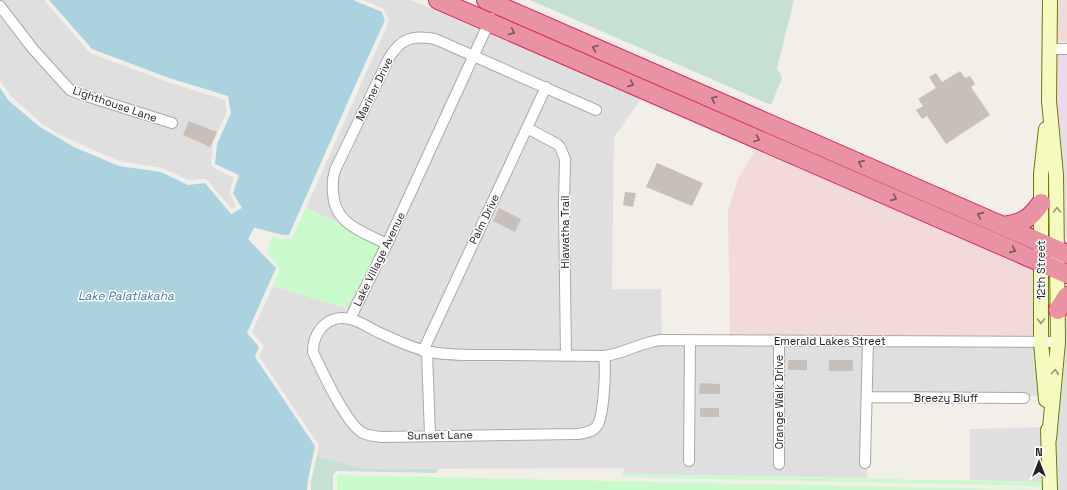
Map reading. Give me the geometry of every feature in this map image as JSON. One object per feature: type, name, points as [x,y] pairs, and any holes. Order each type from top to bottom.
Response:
[{"type":"highway","points":[[438,0],[1062,272]]},
{"type":"highway","points":[[491,2],[1062,252]]},
{"type":"highway","points":[[1003,226],[1016,224],[1027,219],[1041,202]]},
{"type":"main road","name":"12th Street","points":[[1049,439],[1062,303],[1062,252],[1049,101],[1050,0]]},
{"type":"main road","name":"12th Street","points":[[1049,101],[1041,174],[1041,342],[1049,439],[1050,490]]},
{"type":"street","name":"Lake Village Avenue","points":[[491,2],[489,22],[387,244],[350,319],[404,344],[425,351],[453,355],[604,356]]},
{"type":"street","name":"Lighthouse Lane","points":[[0,6],[33,49],[70,90],[172,123]]},
{"type":"street","name":"Mariner Drive","points":[[387,244],[355,228],[339,215],[335,208],[332,185],[335,170],[389,58],[400,43],[407,39],[425,37],[435,39],[596,110]]},
{"type":"street","points":[[1049,49],[1067,49]]},
{"type":"street","name":"Palm Drive","points":[[430,435],[425,351],[546,87]]},
{"type":"street","name":"Hiawatha Trail","points":[[527,128],[557,144],[560,147],[565,159],[564,204],[566,356]]},
{"type":"street","points":[[1041,174],[1056,175]]},
{"type":"street","name":"Sunset Lane","points":[[350,319],[333,319],[320,328],[313,345],[313,352],[334,395],[355,427],[362,432],[375,436],[578,434],[594,430],[597,426],[602,410],[604,356]]},
{"type":"street","points":[[689,461],[690,340]]},
{"type":"street","name":"Emerald Lakes Street","points":[[604,356],[623,352],[646,342],[653,341],[1058,342]]},
{"type":"street","name":"Orange Walk Drive","points":[[779,341],[779,464]]},
{"type":"street","points":[[865,463],[868,397],[868,341]]},
{"type":"street","name":"Breezy Bluff","points":[[868,397],[1024,398]]},
{"type":"shaded area","points":[[0,0],[44,0],[90,53],[168,82],[225,100],[227,112],[213,142],[211,165],[234,178],[229,193],[236,206],[232,209],[206,179],[189,180],[162,168],[119,161],[64,137],[42,124],[12,97],[0,81]]},
{"type":"shaded area","points":[[363,0],[411,0],[480,30],[472,49],[437,34],[425,32],[405,35],[397,39],[390,46],[331,168],[328,185],[329,199],[331,211],[340,223],[306,208],[389,21],[384,9]]},
{"type":"shaded area","points":[[1055,0],[1067,0],[1067,42],[1054,41]]},
{"type":"shaded area","points":[[489,33],[641,99],[614,137],[612,289],[661,289],[662,335],[645,337],[622,347],[608,350],[570,350],[570,157],[564,144],[560,140],[534,125],[548,94],[599,117],[602,107],[481,53]]},
{"type":"shaded area","points":[[425,42],[434,44],[468,58],[385,237],[357,224],[349,218],[340,206],[337,185],[339,175],[393,60],[403,48],[409,44]]},
{"type":"shaded area","points":[[1054,54],[1067,54],[1067,238],[1062,236],[1054,101]]},
{"type":"shaded area","points":[[477,62],[539,90],[421,344],[405,339],[357,316]]},
{"type":"shaded area","points":[[530,134],[555,148],[561,159],[561,350],[453,350],[432,347],[430,346]]},
{"type":"shaded area","points":[[756,149],[880,203],[1037,268],[1036,337],[730,335],[728,210],[738,179]]},
{"type":"shaded area","points":[[369,269],[348,312],[332,314],[322,320],[316,325],[308,345],[308,352],[331,398],[351,430],[360,437],[382,442],[578,440],[586,438],[597,434],[605,421],[607,410],[609,361],[625,357],[654,346],[685,346],[685,466],[693,466],[695,346],[774,346],[774,468],[783,469],[783,346],[864,346],[860,468],[867,469],[867,478],[623,474],[624,468],[365,469],[317,456],[318,444],[259,356],[263,345],[252,332],[273,286],[345,308]]},
{"type":"shaded area","points":[[1067,304],[1067,490],[1055,490],[1054,439],[1062,312]]},
{"type":"shaded area","points":[[342,323],[355,326],[402,349],[423,356],[425,430],[370,430],[358,423],[338,393],[317,351],[317,346],[324,331],[334,324]]},
{"type":"shaded area","points":[[873,346],[1037,347],[1041,395],[1029,396],[1029,393],[872,392]]},
{"type":"shaded area","points":[[432,358],[453,360],[600,361],[597,409],[594,423],[577,429],[434,430]]},
{"type":"shaded area","points":[[1043,427],[1046,482],[970,480],[970,429]]},
{"type":"green space","points":[[530,0],[794,0],[777,68],[782,78],[771,105]]},
{"type":"green space","points":[[306,208],[340,223],[353,233],[380,246],[369,269],[345,308],[273,286],[280,268],[267,253],[272,237],[283,239],[292,238]]},
{"type":"green space","points":[[317,456],[365,469],[437,469],[437,473],[336,471],[333,475],[333,490],[311,490],[311,481]]},
{"type":"green space","points":[[623,474],[1046,482],[1046,490],[1041,490],[1039,486],[622,477]]},
{"type":"green space","points":[[337,475],[1037,490],[337,490]]},
{"type":"water","name":"Lake Palatlakaha","points":[[49,0],[353,0],[382,12],[385,20],[289,235],[254,228],[248,239],[276,268],[247,333],[259,347],[255,357],[315,446],[307,490],[0,490],[0,88],[9,101],[40,127],[74,147],[119,166],[161,172],[188,185],[205,183],[231,214],[242,208],[233,193],[239,175],[215,164],[217,144],[231,113],[228,96],[169,78],[92,49]]},
{"type":"building","points":[[960,71],[965,78],[970,76],[975,84],[971,87],[990,115],[946,144],[927,116],[922,119],[916,110],[923,106],[918,99],[936,88],[929,77],[936,73],[942,82]]},
{"type":"building","points":[[189,121],[217,132],[210,147],[183,135]]},
{"type":"building","points":[[657,163],[703,183],[692,206],[646,187]]},
{"type":"building","points":[[625,192],[636,193],[633,207],[623,205]]},
{"type":"building","points":[[499,208],[521,219],[515,232],[493,221]]},
{"type":"building","points":[[788,360],[807,360],[807,370],[788,370]]},
{"type":"building","points":[[829,360],[853,360],[853,371],[829,371]]},
{"type":"building","points":[[700,383],[720,384],[720,394],[699,394]]},
{"type":"building","points":[[700,408],[719,408],[719,417],[700,417]]}]
